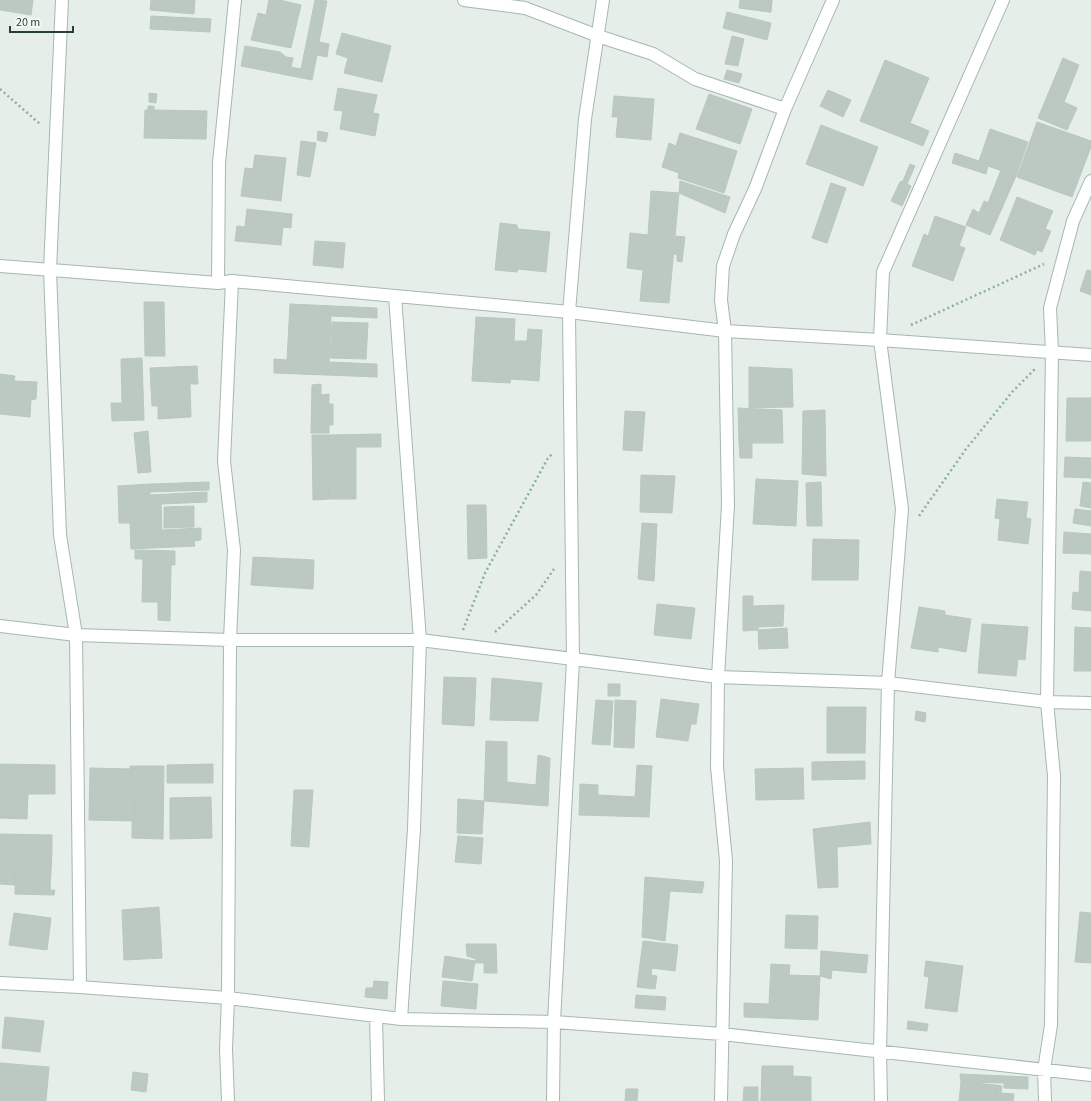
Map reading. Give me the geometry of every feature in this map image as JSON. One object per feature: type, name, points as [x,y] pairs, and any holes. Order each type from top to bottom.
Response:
[{"type":"street","points":[[62,0],[50,270],[60,535],[76,635],[80,987]]},
{"type":"street","points":[[218,283],[219,163],[235,0]]},
{"type":"street","points":[[464,0],[525,8],[598,36],[653,54],[695,79],[785,110]]},
{"type":"street","points":[[553,1101],[554,1022],[573,660],[569,312],[585,119],[603,0]]},
{"type":"street","points":[[722,1101],[726,861],[717,766],[718,677],[728,505],[725,331],[721,300],[723,266],[734,234],[755,189],[785,110],[833,0]]},
{"type":"street","points":[[881,1101],[880,1052],[888,683],[902,509],[880,340],[883,272],[1003,0]]},
{"type":"street","points":[[1046,1101],[1044,1070],[1051,1025],[1054,776],[1047,702],[1052,352],[1050,308],[1073,221],[1091,181]]},
{"type":"street","points":[[0,266],[218,283],[232,281],[569,312],[725,331],[1091,355]]},
{"type":"street","points":[[228,1101],[226,1049],[228,998],[230,640],[234,550],[224,461],[232,281]]},
{"type":"street","points":[[395,296],[420,640],[414,830],[401,1019]]},
{"type":"street","points":[[0,626],[76,635],[230,640],[420,640],[718,677],[888,683],[1047,702],[1091,703]]},
{"type":"street","points":[[0,982],[228,998],[401,1019],[554,1022],[722,1034],[1091,1075]]},
{"type":"street","points":[[376,1017],[378,1101]]},
{"type":"path","points":[[0,89],[56,138]]},
{"type":"path","points":[[907,327],[1064,255]]},
{"type":"path","points":[[919,516],[966,449],[1013,391],[1052,352]]},
{"type":"path","points":[[457,645],[485,573],[548,458],[570,435]]},
{"type":"path","points":[[476,648],[506,624],[536,596],[572,544]]},
{"type":"building","points":[[0,0],[33,0],[31,15],[0,10]]},
{"type":"building","points":[[151,0],[195,0],[194,14],[150,10]]},
{"type":"building","points":[[269,0],[280,0],[301,5],[291,48],[251,40],[258,13],[266,15]]},
{"type":"building","points":[[315,0],[327,1],[319,42],[329,44],[327,57],[317,55],[312,80],[241,66],[245,46],[280,52],[286,57],[293,58],[291,67],[301,69]]},
{"type":"building","points":[[740,0],[772,0],[770,12],[739,8]]},
{"type":"building","points":[[742,0],[772,0],[771,12],[741,8]]},
{"type":"building","points":[[727,12],[771,23],[767,40],[723,28]]},
{"type":"building","points":[[151,16],[211,19],[210,32],[150,29]]},
{"type":"building","points":[[342,33],[391,46],[382,82],[344,73],[348,58],[336,54]]},
{"type":"building","points":[[732,36],[744,39],[738,66],[725,64]]},
{"type":"building","points":[[1063,58],[1079,65],[1064,102],[1077,108],[1067,130],[1038,118]]},
{"type":"building","points":[[885,60],[929,78],[910,123],[929,131],[923,146],[860,121]]},
{"type":"building","points":[[727,70],[742,74],[739,83],[724,79]]},
{"type":"building","points":[[338,88],[377,95],[373,113],[379,114],[375,136],[340,129],[343,111],[334,110]]},
{"type":"building","points":[[828,90],[851,100],[843,117],[820,106]]},
{"type":"building","points":[[149,93],[157,94],[156,103],[149,102]]},
{"type":"building","points":[[709,94],[752,109],[740,144],[696,129]]},
{"type":"building","points":[[614,96],[654,99],[651,140],[616,137],[618,117],[612,117]]},
{"type":"building","points":[[148,106],[154,106],[154,110],[207,111],[206,139],[144,138],[145,110],[148,110]]},
{"type":"building","points":[[1037,122],[1091,141],[1091,147],[1072,197],[1017,177]]},
{"type":"building","points":[[821,125],[878,147],[863,186],[806,164]]},
{"type":"building","points":[[990,129],[1028,142],[1016,176],[988,166],[986,174],[952,163],[955,153],[979,161]]},
{"type":"building","points":[[318,131],[328,133],[326,142],[317,140]]},
{"type":"building","points":[[680,133],[737,151],[724,193],[678,178],[679,173],[662,167],[669,143],[676,146]]},
{"type":"building","points":[[301,141],[316,143],[310,177],[297,175]]},
{"type":"building","points":[[255,155],[286,158],[281,201],[241,196],[245,168],[253,169]]},
{"type":"building","points":[[910,164],[915,166],[907,184],[911,186],[902,206],[891,201],[900,182],[903,181]]},
{"type":"building","points":[[1001,170],[1016,176],[1002,208],[988,203]]},
{"type":"building","points":[[680,181],[730,197],[725,213],[679,193]]},
{"type":"building","points":[[831,183],[846,188],[827,243],[812,238]]},
{"type":"building","points":[[651,191],[679,193],[669,303],[640,301],[643,270],[627,268],[630,233],[648,235]]},
{"type":"building","points":[[1017,197],[1053,211],[1045,229],[1051,231],[1042,252],[1037,250],[1035,255],[1000,240]]},
{"type":"building","points":[[984,201],[1002,208],[990,235],[966,225],[973,209],[979,213]]},
{"type":"building","points":[[247,209],[292,214],[291,228],[283,227],[281,245],[235,241],[237,226],[245,227]]},
{"type":"building","points":[[935,216],[966,227],[959,246],[965,248],[953,281],[912,266],[924,234],[928,236]]},
{"type":"building","points":[[500,223],[517,225],[518,229],[550,232],[546,272],[518,269],[517,272],[495,270]]},
{"type":"building","points":[[676,236],[685,237],[682,262],[677,261],[677,255],[674,254]]},
{"type":"building","points":[[315,241],[345,243],[343,268],[313,265]]},
{"type":"building","points":[[1087,270],[1091,271],[1091,295],[1080,291]]},
{"type":"building","points":[[144,302],[164,302],[165,356],[145,356]]},
{"type":"building","points":[[290,304],[377,308],[377,318],[331,316],[329,362],[377,364],[377,377],[274,373],[274,359],[287,360]]},
{"type":"building","points":[[476,317],[515,319],[514,341],[527,341],[528,329],[542,330],[539,381],[511,379],[510,383],[472,381]]},
{"type":"building","points":[[332,322],[368,323],[366,359],[330,358]]},
{"type":"building","points":[[142,358],[144,420],[112,421],[111,403],[122,403],[121,359]]},
{"type":"building","points":[[197,366],[198,384],[190,384],[191,417],[158,419],[158,406],[152,406],[150,368]]},
{"type":"building","points":[[749,367],[792,369],[793,407],[749,408]]},
{"type":"building","points":[[0,374],[15,376],[14,381],[37,382],[36,399],[31,400],[30,417],[0,414]]},
{"type":"building","points":[[321,384],[321,395],[329,394],[329,404],[333,404],[333,425],[329,425],[329,433],[311,433],[312,385]]},
{"type":"building","points":[[1067,398],[1091,398],[1091,441],[1066,441]]},
{"type":"building","points":[[738,408],[782,410],[783,443],[739,443]]},
{"type":"building","points":[[825,410],[826,476],[802,474],[803,411]]},
{"type":"building","points":[[625,411],[645,412],[642,451],[623,450]]},
{"type":"building","points":[[148,431],[151,472],[138,473],[134,433]]},
{"type":"building","points":[[381,434],[381,447],[356,447],[356,499],[329,499],[330,435]]},
{"type":"building","points":[[312,435],[330,435],[329,499],[313,500]]},
{"type":"building","points":[[739,443],[752,443],[752,458],[740,458]]},
{"type":"building","points":[[1065,457],[1091,458],[1091,478],[1064,477]]},
{"type":"building","points":[[641,475],[675,476],[672,513],[640,512]]},
{"type":"building","points":[[756,479],[798,481],[796,526],[753,524]]},
{"type":"building","points":[[209,482],[209,490],[150,492],[150,484]]},
{"type":"building","points":[[821,482],[822,526],[807,526],[806,483]]},
{"type":"building","points":[[1083,482],[1091,483],[1091,508],[1080,506]]},
{"type":"building","points":[[150,484],[150,495],[207,492],[207,502],[161,504],[162,530],[201,528],[201,540],[194,541],[195,546],[131,549],[130,523],[119,523],[118,486]]},
{"type":"building","points":[[997,499],[1028,502],[1026,518],[1031,519],[1028,544],[998,540],[1000,519],[995,518]]},
{"type":"building","points":[[467,505],[486,505],[487,558],[468,559]]},
{"type":"building","points":[[194,506],[194,527],[164,528],[164,507]]},
{"type":"building","points":[[1075,509],[1091,511],[1091,526],[1073,523]]},
{"type":"building","points":[[642,523],[657,524],[654,581],[638,579]]},
{"type":"building","points":[[1064,532],[1091,534],[1091,554],[1063,553]]},
{"type":"building","points":[[813,539],[859,540],[858,580],[812,580]]},
{"type":"building","points":[[135,550],[175,551],[175,565],[171,565],[170,621],[158,620],[158,602],[142,602],[143,559],[135,559]]},
{"type":"building","points":[[253,557],[314,560],[313,589],[251,585]]},
{"type":"building","points":[[1080,571],[1091,572],[1091,611],[1072,609],[1073,592],[1079,593]]},
{"type":"building","points":[[743,596],[753,596],[753,606],[784,605],[783,626],[758,627],[758,630],[743,631]]},
{"type":"building","points":[[657,604],[695,608],[691,639],[654,635]]},
{"type":"building","points":[[919,607],[945,611],[945,615],[971,619],[966,652],[938,647],[938,652],[911,648]]},
{"type":"building","points":[[982,624],[1028,627],[1025,660],[1018,659],[1016,676],[978,673]]},
{"type":"building","points":[[1075,627],[1091,628],[1091,671],[1074,671]]},
{"type":"building","points":[[787,628],[788,648],[759,649],[758,630]]},
{"type":"building","points":[[444,677],[476,678],[474,726],[442,724]]},
{"type":"building","points":[[492,678],[542,683],[538,721],[490,720]]},
{"type":"building","points":[[608,684],[620,684],[620,696],[608,696]]},
{"type":"building","points":[[661,699],[699,704],[696,724],[691,724],[688,741],[656,737]]},
{"type":"building","points":[[596,700],[613,701],[610,745],[592,744]]},
{"type":"building","points":[[615,700],[636,701],[634,748],[614,747]]},
{"type":"building","points":[[827,707],[866,707],[865,753],[827,753]]},
{"type":"building","points":[[916,711],[926,713],[925,722],[915,720]]},
{"type":"building","points":[[486,741],[507,742],[507,782],[536,785],[538,755],[550,758],[548,806],[484,801]]},
{"type":"building","points":[[865,761],[865,779],[812,780],[812,762]]},
{"type":"building","points":[[0,764],[55,765],[55,794],[28,794],[27,819],[0,818]]},
{"type":"building","points":[[213,764],[213,783],[167,783],[167,765]]},
{"type":"building","points":[[637,765],[652,766],[649,817],[579,815],[580,784],[598,785],[598,795],[635,797]]},
{"type":"building","points":[[130,766],[164,766],[163,839],[132,838],[132,821],[135,821],[135,797],[130,797]]},
{"type":"building","points":[[90,768],[130,769],[130,797],[135,797],[135,821],[89,820]]},
{"type":"building","points":[[803,768],[804,799],[756,800],[755,769]]},
{"type":"building","points":[[294,790],[313,790],[309,847],[291,846]]},
{"type":"building","points":[[211,797],[212,838],[170,839],[170,798]]},
{"type":"building","points":[[458,799],[484,801],[482,834],[457,833]]},
{"type":"building","points":[[870,822],[871,844],[837,847],[838,887],[818,888],[813,829]]},
{"type":"building","points":[[0,834],[52,835],[52,852],[16,851],[15,885],[0,884]]},
{"type":"building","points":[[458,836],[483,838],[481,864],[455,862]]},
{"type":"building","points":[[16,851],[52,852],[50,890],[55,890],[54,895],[15,894]]},
{"type":"building","points":[[645,877],[704,882],[702,893],[670,891],[665,941],[642,937]]},
{"type":"building","points":[[159,907],[162,958],[124,960],[122,910]]},
{"type":"building","points":[[1080,912],[1091,913],[1091,963],[1075,962]]},
{"type":"building","points":[[14,913],[51,918],[47,950],[9,945]]},
{"type":"building","points":[[786,915],[818,916],[817,949],[785,948]]},
{"type":"building","points":[[643,941],[678,945],[675,971],[652,968],[651,975],[657,976],[655,989],[637,987]]},
{"type":"building","points":[[466,944],[496,944],[497,973],[484,973],[484,963],[475,963],[476,959],[467,956]]},
{"type":"building","points":[[821,951],[868,955],[866,973],[832,970],[831,979],[820,976]]},
{"type":"building","points":[[445,956],[475,961],[472,981],[442,977]]},
{"type":"building","points":[[926,961],[963,966],[957,1012],[925,1008],[929,977],[924,976]]},
{"type":"building","points":[[771,964],[790,965],[789,975],[820,976],[818,1020],[744,1017],[744,1003],[769,1004]]},
{"type":"building","points":[[374,981],[388,982],[387,999],[365,997],[366,988],[373,988]]},
{"type":"building","points":[[443,981],[478,984],[476,1009],[441,1006]]},
{"type":"building","points":[[636,995],[666,997],[665,1010],[635,1008]]},
{"type":"building","points":[[5,1017],[44,1021],[40,1052],[2,1048]]},
{"type":"building","points":[[908,1021],[928,1024],[927,1031],[907,1029]]},
{"type":"building","points":[[0,1063],[49,1067],[46,1101],[0,1101]]},
{"type":"building","points":[[762,1066],[793,1066],[793,1101],[761,1101]]},
{"type":"building","points":[[133,1072],[148,1074],[146,1092],[131,1090]]},
{"type":"building","points":[[960,1074],[1028,1077],[1028,1089],[1004,1088],[1004,1083],[961,1082]]},
{"type":"building","points":[[792,1076],[811,1077],[811,1101],[792,1101]]},
{"type":"building","points":[[961,1082],[996,1085],[995,1101],[959,1101]]},
{"type":"building","points":[[996,1085],[1002,1086],[1001,1093],[1014,1094],[1013,1101],[995,1101]]},
{"type":"building","points":[[744,1087],[758,1087],[758,1101],[743,1101]]},
{"type":"building","points":[[626,1089],[638,1089],[637,1101],[625,1101]]}]
